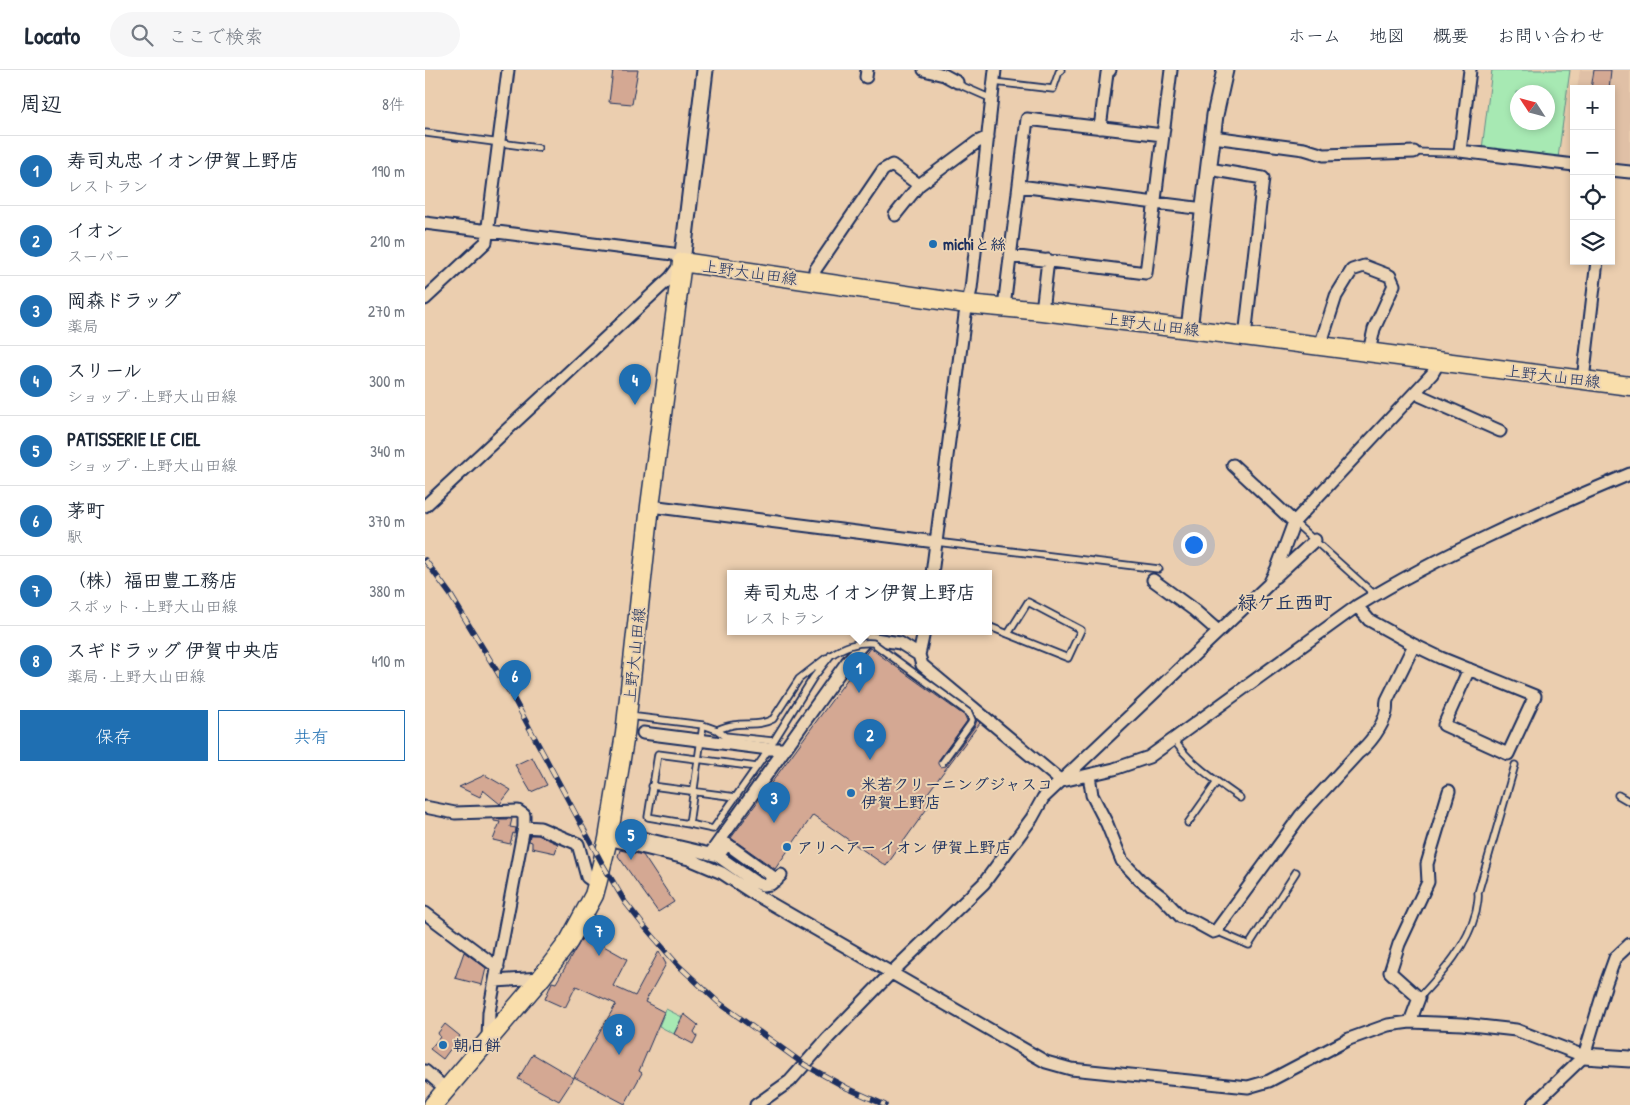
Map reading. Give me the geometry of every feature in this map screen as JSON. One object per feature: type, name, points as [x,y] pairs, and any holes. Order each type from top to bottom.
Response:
[{"type":"main road","name":"上野大山田線","points":[[435,1105],[488,1039],[541,978],[569,941],[594,895],[617,836],[627,716],[650,506],[682,262],[967,304],[1189,329],[1630,386]]},
{"type":"street","points":[[425,299],[485,242],[488,231],[507,70]]},
{"type":"street","points":[[425,506],[671,277],[682,262],[705,70]]},
{"type":"street","points":[[924,70],[944,75],[957,82]]},
{"type":"street","points":[[1101,128],[1107,73],[1110,70]]},
{"type":"street","points":[[1011,256],[1145,273],[1171,70]]},
{"type":"street","points":[[1189,329],[1215,116],[1225,70]]},
{"type":"street","points":[[1470,70],[1460,152],[1570,165]]},
{"type":"street","points":[[932,570],[967,304],[971,289],[995,76]]},
{"type":"street","points":[[1004,307],[1027,119],[1163,135]]},
{"type":"street","points":[[895,215],[919,185],[977,142],[988,137]]},
{"type":"street","points":[[1213,137],[1303,149],[1324,155],[1414,152]]},
{"type":"street","points":[[815,281],[815,270],[883,170],[892,165],[919,185]]},
{"type":"street","points":[[1209,169],[1263,178],[1245,337]]},
{"type":"street","points":[[1615,170],[1630,172]]},
{"type":"street","points":[[1019,186],[1204,209]]},
{"type":"street","points":[[425,223],[673,254],[682,262]]},
{"type":"street","points":[[1042,311],[1048,260]]},
{"type":"street","points":[[1583,380],[1597,265]]},
{"type":"street","points":[[1320,346],[1336,296],[1352,270],[1364,266],[1390,276],[1394,284],[1374,328],[1369,352]]},
{"type":"street","points":[[1269,584],[1294,522],[1433,374],[1439,362]]},
{"type":"street","points":[[1417,391],[1421,396],[1500,431]]},
{"type":"street","points":[[1233,465],[1294,522]]},
{"type":"street","points":[[1061,781],[1114,769],[1149,757],[1357,606],[1375,595],[1435,563],[1539,513],[1630,474]]},
{"type":"street","points":[[650,506],[936,542]]},
{"type":"street","points":[[756,1105],[790,1081],[828,1038],[891,973],[984,883],[1032,818],[1043,798],[1315,540]]},
{"type":"street","points":[[1153,580],[1194,610],[1217,631]]},
{"type":"street","points":[[1357,606],[1369,620],[1414,645],[1535,696],[1507,754],[1443,725],[1469,669]]},
{"type":"street","points":[[923,635],[919,655],[923,665],[1061,781]]},
{"type":"street","points":[[714,855],[785,749],[847,662],[868,638],[899,643],[919,655]]},
{"type":"street","points":[[1089,774],[1092,795],[1107,824],[1122,861],[1140,880],[1163,897],[1181,916],[1213,932],[1216,931],[1301,815],[1371,741],[1386,712],[1385,705],[1387,700],[1414,645]]},
{"type":"street","points":[[643,733],[700,745],[768,750],[785,749]]},
{"type":"street","points":[[1410,1022],[1419,998],[1391,972],[1399,944],[1429,882],[1427,864],[1449,791]]},
{"type":"street","points":[[425,807],[455,813],[518,811],[524,815],[525,827],[489,1012],[488,1039]]},
{"type":"street","points":[[525,827],[540,828],[578,844],[587,877],[597,884]]},
{"type":"street","points":[[617,836],[714,855],[762,885],[771,884],[779,877],[727,844],[714,855]]},
{"type":"street","points":[[617,836],[722,873],[751,892],[1046,1062],[1071,1069],[1248,1087],[1269,1081],[1349,1039],[1388,1025],[1410,1022],[1462,1024],[1516,1030],[1584,1056],[1630,1058]]},
{"type":"street","points":[[425,913],[498,968]]},
{"type":"street","points":[[1533,1105],[1584,1056],[1615,958],[1630,944]]},
{"type":"street","points":[[495,981],[541,978]]},
{"type":"street","points":[[425,1071],[447,1089]]},
{"type":"lane","points":[[995,76],[1053,89],[1061,70]]},
{"type":"lane","points":[[957,82],[992,99]]},
{"type":"lane","points":[[427,133],[538,148]]},
{"type":"lane","points":[[1414,152],[1460,152]]},
{"type":"lane","points":[[1294,522],[1375,595]]},
{"type":"lane","points":[[936,542],[1159,569]]},
{"type":"lane","points":[[992,628],[1007,634],[1068,658],[1081,630],[1028,602],[1007,634]]},
{"type":"lane","points":[[717,730],[734,724],[755,725],[773,719],[799,679],[843,647],[858,642],[873,643],[969,712],[972,720],[971,723],[942,764]]},
{"type":"lane","points":[[757,767],[657,754],[648,817],[713,829],[757,767],[813,678],[831,655]]},
{"type":"lane","points":[[627,716],[703,725],[717,730],[725,736],[768,750]]},
{"type":"lane","points":[[689,824],[703,725]]},
{"type":"lane","points":[[1174,739],[1179,749],[1217,782],[1239,798]]},
{"type":"lane","points":[[1419,998],[1454,958],[1472,926],[1479,898],[1478,893],[1515,765]]},
{"type":"lane","points":[[1188,823],[1217,782]]},
{"type":"lane","points":[[653,786],[736,797]]},
{"type":"lane","points":[[1618,795],[1630,802]]},
{"type":"lane","points":[[1216,931],[1249,945],[1296,872]]},
{"type":"shaded area","points":[[1580,70],[1630,70],[1630,168],[1615,166],[1615,85],[1578,85]]},
{"type":"green space","points":[[1492,70],[1570,70],[1558,158],[1482,149]]},
{"type":"green space","points":[[666,1009],[682,1017],[674,1034],[659,1026]]},
{"type":"building","points":[[613,70],[638,70],[632,104],[609,102]]},
{"type":"building","points":[[1594,70],[1611,70],[1609,85],[1592,85]]},
{"type":"building","points":[[870,648],[965,716],[967,721],[938,761],[940,767],[946,766],[975,726],[977,720],[980,723],[924,798],[931,803],[886,866],[813,815],[775,869],[731,838]]},
{"type":"building","points":[[532,757],[547,785],[531,792],[515,765]]},
{"type":"building","points":[[485,775],[511,790],[500,804],[483,790],[480,797],[459,787]]},
{"type":"building","points":[[494,819],[512,819],[510,827],[516,828],[510,844],[493,840],[500,822],[494,821]]},
{"type":"building","points":[[530,835],[538,835],[558,844],[555,853],[532,848],[532,842],[529,841]]},
{"type":"building","points":[[620,850],[643,855],[674,902],[658,912],[618,856]]},
{"type":"building","points":[[584,935],[627,959],[613,986],[635,996],[659,951],[666,964],[645,1002],[664,1012],[639,1071],[642,1073],[625,1104],[574,1077],[616,1004],[576,986],[565,1008],[545,999],[552,982],[556,983]]},
{"type":"building","points":[[464,952],[486,968],[482,985],[455,978]]},
{"type":"building","points":[[684,1014],[698,1025],[694,1032],[697,1036],[693,1044],[674,1034]]},
{"type":"building","name":"朝日餅","points":[[445,1024],[460,1036],[443,1059],[430,1049],[440,1037],[438,1033]]},
{"type":"building","points":[[533,1054],[574,1078],[559,1101],[518,1079]]},
{"type":"railway","points":[[425,560],[450,594],[515,701],[603,865],[625,902],[644,926],[678,965],[718,1002],[805,1065],[847,1088],[885,1105]]},
{"type":"place","name":"michiと絲","points":[[933,244]]},
{"type":"place","name":"スリール","points":[[635,405]]},
{"type":"place","name":"寿司丸忠 イオン伊賀上野店","points":[[859,693]]},
{"type":"place","name":"茅町","points":[[515,701]]},
{"type":"place","name":"イオン","points":[[870,760]]},
{"type":"place","name":"米若クリーニングジャスコ 伊賀上野店","points":[[851,793]]},
{"type":"place","name":"岡森ドラッグ","points":[[774,823]]},
{"type":"place","name":"アリヘアー イオン 伊賀上野店","points":[[787,847]]},
{"type":"place","name":"PATISSERIE LE CIEL","points":[[631,860]]},
{"type":"place","name":"（株）福田豊工務店","points":[[599,956]]},
{"type":"place","name":"朝日餅","points":[[443,1045]]},
{"type":"place","name":"スギドラッグ 伊賀中央店","points":[[619,1055]]},
{"type":"district","name":"緑ケ丘西町","points":[[1285,602]]}]
